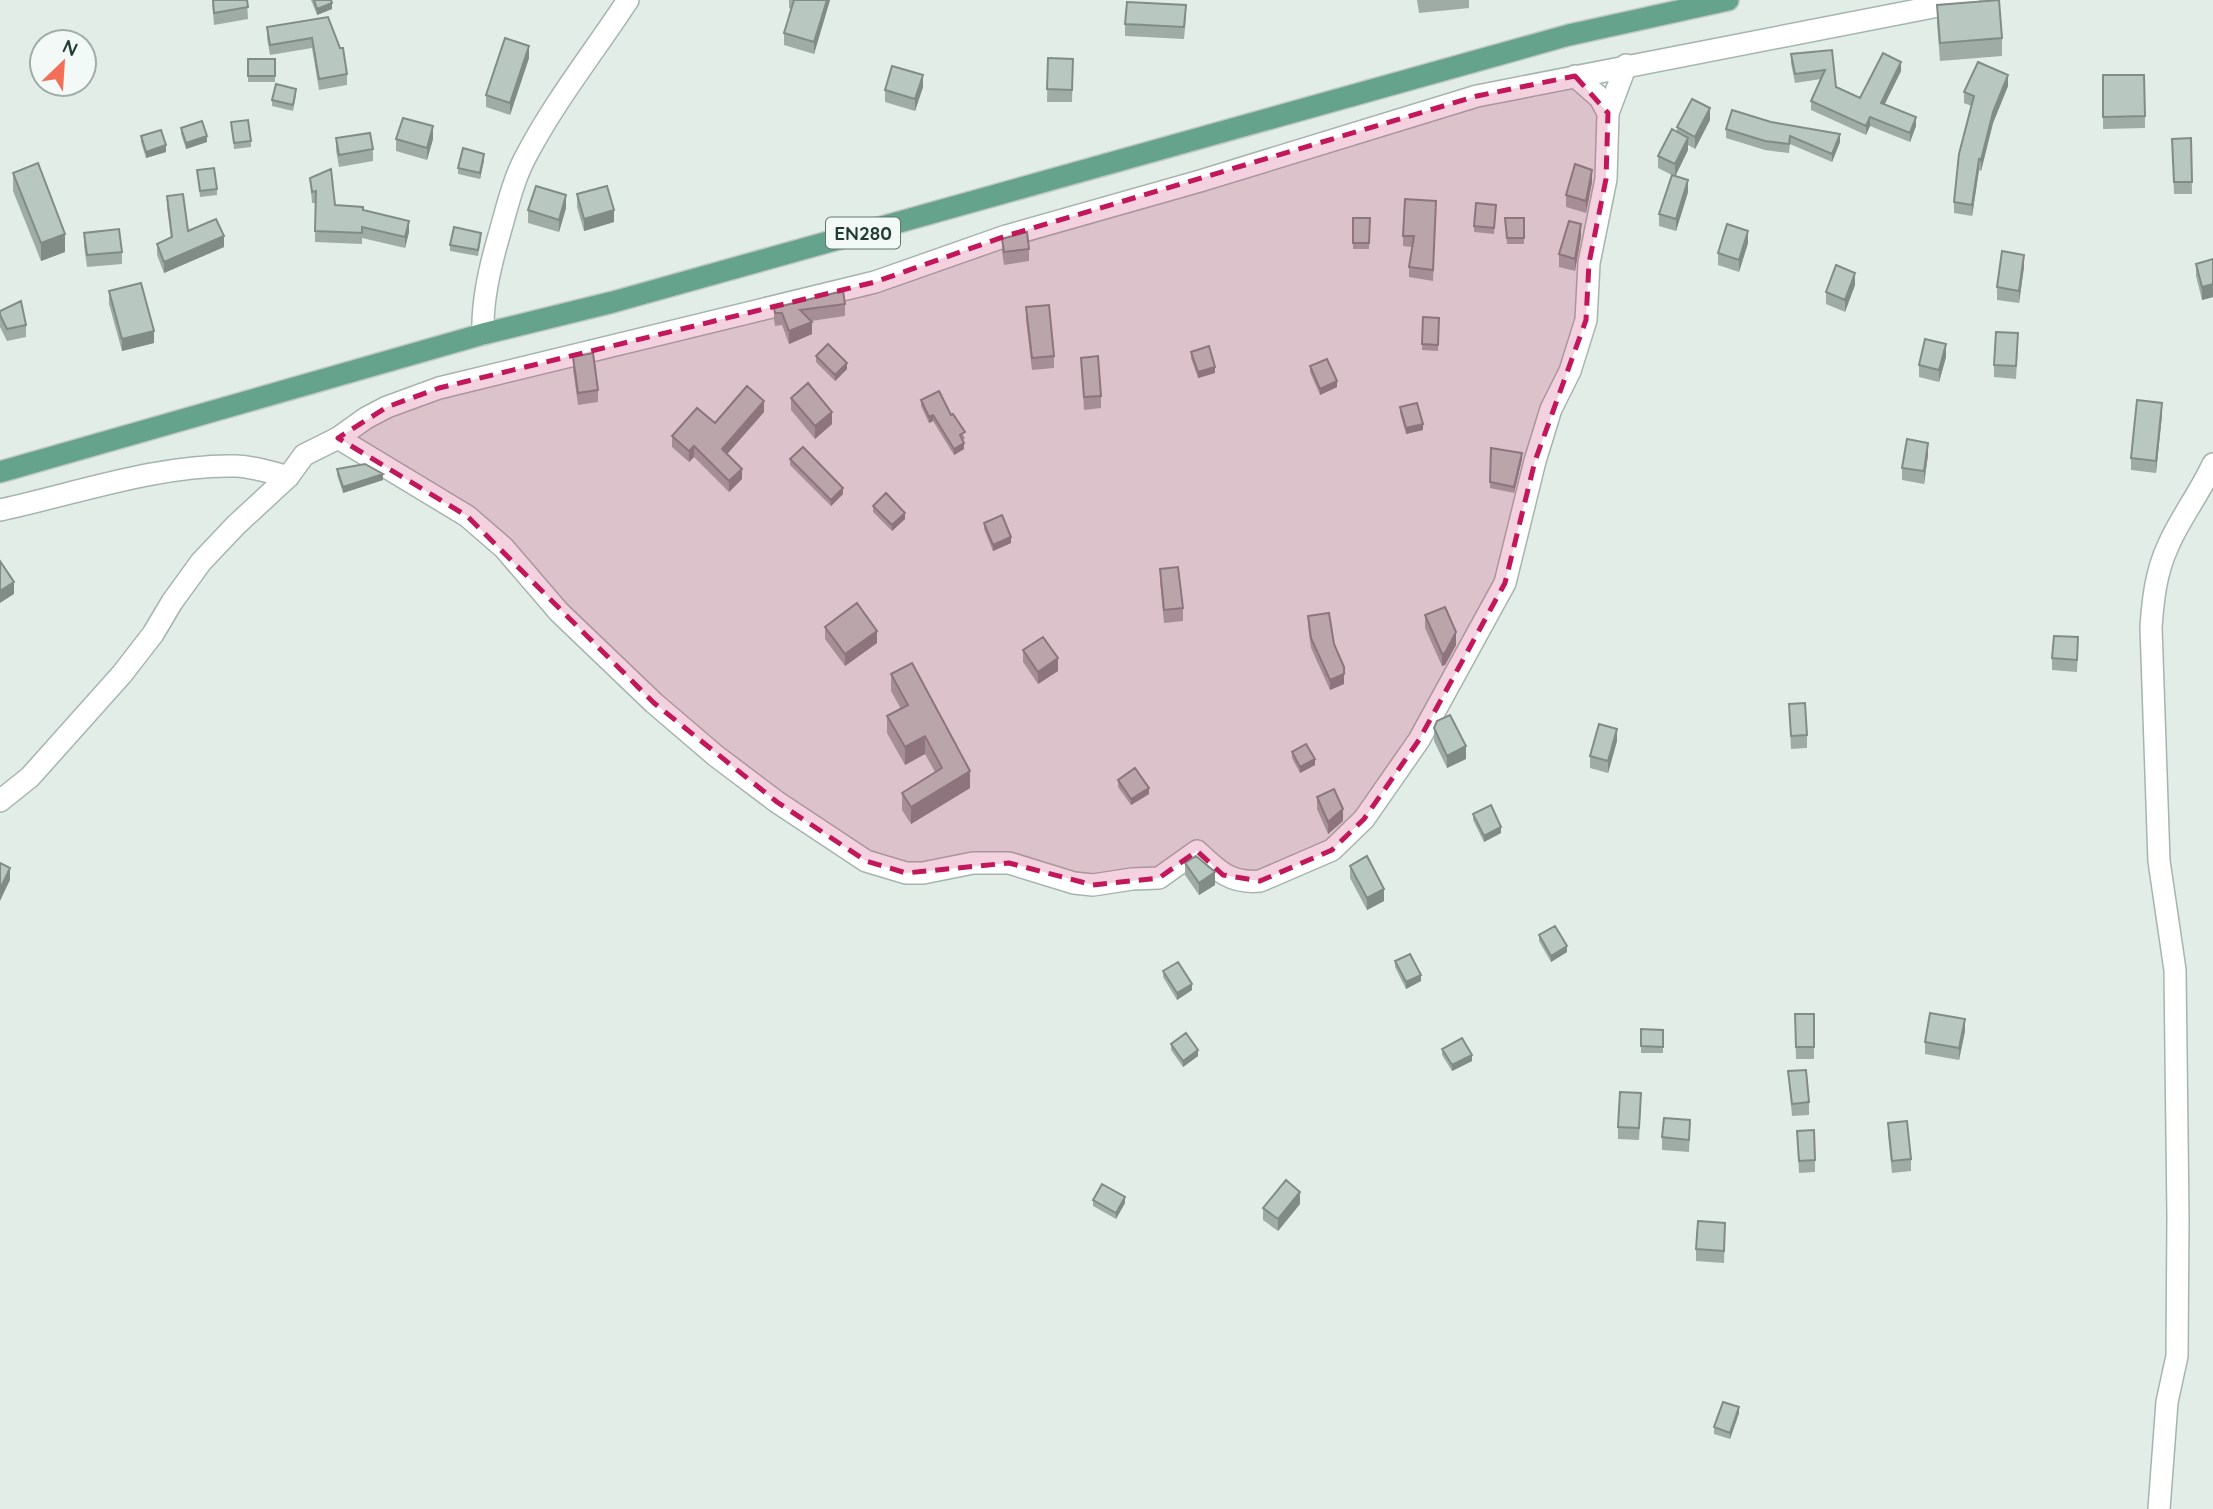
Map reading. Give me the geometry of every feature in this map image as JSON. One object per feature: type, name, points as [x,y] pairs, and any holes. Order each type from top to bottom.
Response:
[{"type":"main road","name":"EN280","points":[[0,472],[483,334],[626,299],[1569,35],[1728,0]]},
{"type":"street","points":[[483,334],[482,311],[495,250],[524,159],[628,0]]},
{"type":"street","points":[[0,801],[30,778],[122,674],[153,634],[201,562],[288,477],[304,455],[338,438],[387,407],[439,388],[875,282],[1006,236],[1200,181],[1477,96],[1969,0]]},
{"type":"street","points":[[338,438],[467,516],[504,548],[559,612],[664,712],[777,802],[866,861],[906,873],[923,873],[972,863],[1009,863],[1074,883],[1093,885],[1159,878],[1197,851],[1223,875],[1249,882],[1260,881],[1332,850],[1364,819],[1419,740],[1505,583],[1522,508],[1551,409],[1570,371],[1586,320],[1589,263],[1606,179],[1608,113],[1626,65]]},
{"type":"street","points":[[1575,76],[1600,98],[1608,113]]},
{"type":"street","points":[[2159,1509],[2167,1402],[2178,1332],[2177,1067],[2175,970],[2159,861],[2151,627],[2160,565],[2173,535],[2201,490],[2213,464]]},
{"type":"street","points":[[0,510],[187,468],[237,466],[288,477]]},
{"type":"highlighted area","points":[[1575,76],[1608,113],[1606,179],[1589,263],[1586,320],[1535,461],[1505,583],[1419,740],[1364,819],[1332,850],[1260,881],[1223,875],[1197,851],[1159,878],[1093,885],[1009,863],[906,873],[866,861],[777,802],[654,703],[467,516],[338,438],[387,407],[439,388],[875,282],[1006,236],[1477,96]]},
{"type":"building","points":[[213,0],[247,0],[248,7],[214,13]]},
{"type":"building","points":[[314,0],[331,0],[332,3],[317,9]]},
{"type":"building","points":[[794,0],[827,0],[814,42],[784,33]]},
{"type":"building","points":[[1999,0],[2002,38],[1940,43],[1937,5]]},
{"type":"building","points":[[1127,2],[1186,5],[1184,27],[1125,24]]},
{"type":"building","points":[[328,17],[340,48],[343,48],[347,74],[319,79],[312,38],[270,45],[267,27]]},
{"type":"building","points":[[505,38],[529,46],[510,103],[486,95]]},
{"type":"building","points":[[1832,50],[1836,87],[1860,98],[1883,53],[1901,62],[1881,103],[1916,117],[1910,133],[1870,117],[1866,126],[1811,101],[1825,70],[1795,74],[1791,54]]},
{"type":"building","points":[[1048,58],[1073,59],[1072,90],[1047,89]]},
{"type":"building","points":[[248,59],[275,59],[275,76],[248,76]]},
{"type":"building","points":[[1978,62],[2008,75],[1993,112],[1981,160],[1979,159],[1972,205],[1954,202],[1959,154],[1974,96],[1964,92]]},
{"type":"building","points":[[892,66],[923,75],[915,99],[885,90]]},
{"type":"building","points":[[2103,75],[2144,75],[2145,116],[2103,117]]},
{"type":"building","points":[[276,84],[296,89],[293,105],[272,100]]},
{"type":"building","points":[[1692,99],[1710,108],[1695,137],[1677,127]]},
{"type":"building","points":[[1732,110],[1771,122],[1840,134],[1832,154],[1790,136],[1789,144],[1765,141],[1726,129]]},
{"type":"building","points":[[403,118],[433,126],[427,148],[396,139]]},
{"type":"building","points":[[248,120],[251,141],[234,143],[231,122]]},
{"type":"building","points":[[202,121],[207,136],[186,143],[181,128]]},
{"type":"building","points":[[1672,129],[1688,138],[1675,164],[1658,156]]},
{"type":"building","points":[[161,130],[166,145],[146,152],[141,136]]},
{"type":"building","points":[[370,133],[373,149],[339,155],[336,138]]},
{"type":"building","points":[[2191,138],[2192,182],[2174,182],[2172,139]]},
{"type":"building","points":[[463,148],[484,154],[480,173],[458,168]]},
{"type":"building","points":[[38,163],[65,234],[41,243],[13,173]]},
{"type":"building","points":[[1575,164],[1592,170],[1586,201],[1566,195]]},
{"type":"building","points":[[214,168],[217,189],[200,191],[197,170]]},
{"type":"building","points":[[331,169],[335,205],[363,207],[363,210],[409,221],[405,237],[362,227],[362,233],[315,231],[316,191],[312,192],[310,178]]},
{"type":"building","points":[[1672,175],[1688,180],[1676,219],[1659,214]]},
{"type":"building","points":[[536,186],[566,195],[559,220],[528,210]]},
{"type":"building","points":[[607,186],[614,210],[584,219],[577,194]]},
{"type":"building","points":[[183,194],[188,231],[216,219],[224,236],[164,262],[157,244],[172,237],[167,196]]},
{"type":"building","points":[[1405,199],[1436,201],[1433,270],[1409,267],[1414,236],[1403,236]]},
{"type":"building","points":[[1476,203],[1496,205],[1494,228],[1474,226]]},
{"type":"building","points":[[1353,218],[1370,218],[1369,243],[1353,243]]},
{"type":"building","points":[[1505,218],[1524,218],[1524,238],[1507,238]]},
{"type":"building","points":[[1569,221],[1581,224],[1575,259],[1559,254]]},
{"type":"building","points":[[1727,224],[1748,231],[1739,260],[1718,253]]},
{"type":"building","points":[[454,227],[481,233],[478,250],[450,245]]},
{"type":"building","points":[[119,229],[122,252],[87,255],[84,233]]},
{"type":"building","points":[[1027,232],[1029,249],[1004,252],[1002,239]]},
{"type":"building","points":[[2002,251],[2024,255],[2019,291],[1997,287]]},
{"type":"building","points":[[2213,259],[2213,284],[2202,287],[2196,264]]},
{"type":"building","points":[[1836,265],[1855,273],[1845,300],[1826,292]]},
{"type":"building","points":[[141,283],[154,331],[122,339],[109,291]]},
{"type":"building","points":[[843,291],[845,304],[800,310],[812,322],[789,331],[782,313],[775,313],[774,308]]},
{"type":"building","points":[[21,301],[26,325],[7,329],[0,311]]},
{"type":"building","points":[[1049,305],[1054,356],[1032,358],[1026,307]]},
{"type":"building","points":[[1423,317],[1439,318],[1438,345],[1422,344]]},
{"type":"building","points":[[1996,332],[2018,333],[2016,366],[1994,365]]},
{"type":"building","points":[[1925,339],[1946,344],[1939,370],[1919,365]]},
{"type":"building","points":[[828,344],[847,363],[835,375],[816,356]]},
{"type":"building","points":[[1209,346],[1215,367],[1198,372],[1191,352]]},
{"type":"building","points":[[593,353],[598,390],[578,393],[573,357]]},
{"type":"building","points":[[1098,356],[1101,396],[1084,397],[1081,358]]},
{"type":"building","points":[[1327,359],[1337,381],[1320,389],[1310,366]]},
{"type":"building","points":[[808,383],[832,412],[815,426],[791,398]]},
{"type":"building","points":[[747,386],[764,401],[722,449],[742,469],[729,481],[694,446],[689,451],[672,436],[697,408],[715,423]]},
{"type":"building","points":[[939,391],[951,415],[953,414],[965,432],[960,435],[964,443],[954,449],[933,415],[929,417],[921,400]]},
{"type":"building","points":[[2137,400],[2162,403],[2156,461],[2131,458]]},
{"type":"building","points":[[1417,403],[1423,424],[1406,428],[1400,407]]},
{"type":"building","points":[[1907,439],[1928,443],[1924,471],[1902,468]]},
{"type":"building","points":[[803,447],[843,488],[831,500],[790,459]]},
{"type":"building","points":[[1491,448],[1522,453],[1514,487],[1490,482]]},
{"type":"building","points":[[365,464],[383,474],[343,487],[337,469]]},
{"type":"building","points":[[886,493],[905,513],[892,525],[873,506]]},
{"type":"building","points":[[1002,515],[1011,537],[993,545],[984,523]]},
{"type":"building","points":[[0,561],[14,582],[0,591]]},
{"type":"building","points":[[1178,567],[1183,608],[1164,610],[1160,569]]},
{"type":"building","points":[[857,603],[877,631],[845,654],[825,627]]},
{"type":"building","points":[[1445,607],[1456,632],[1442,654],[1425,615]]},
{"type":"building","points":[[1329,613],[1334,644],[1344,667],[1344,674],[1330,680],[1311,638],[1308,616]]},
{"type":"building","points":[[2054,636],[2078,637],[2077,660],[2052,658]]},
{"type":"building","points":[[1043,637],[1058,658],[1038,672],[1023,650]]},
{"type":"building","points":[[912,663],[970,771],[911,807],[902,793],[942,768],[925,736],[905,747],[887,716],[908,705],[891,674]]},
{"type":"building","points":[[1805,703],[1807,735],[1791,736],[1789,704]]},
{"type":"building","points":[[1450,715],[1466,746],[1447,756],[1434,728],[1437,721]]},
{"type":"building","points":[[1599,724],[1617,729],[1608,761],[1590,756]]},
{"type":"building","points":[[1306,744],[1315,759],[1300,767],[1292,752]]},
{"type":"building","points":[[1135,768],[1149,788],[1131,799],[1118,780]]},
{"type":"building","points":[[1334,789],[1343,809],[1328,822],[1317,797]]},
{"type":"building","points":[[1491,805],[1501,827],[1484,836],[1473,814]]},
{"type":"building","points":[[1196,856],[1215,872],[1199,883],[1185,863]]},
{"type":"building","points":[[1367,856],[1384,889],[1367,898],[1350,866]]},
{"type":"building","points":[[0,863],[10,868],[0,889]]},
{"type":"building","points":[[1555,926],[1567,946],[1551,956],[1539,935]]},
{"type":"building","points":[[1410,954],[1421,975],[1406,982],[1395,961]]},
{"type":"building","points":[[1178,962],[1192,984],[1177,993],[1163,971]]},
{"type":"building","points":[[1930,1013],[1965,1019],[1959,1048],[1925,1042]]},
{"type":"building","points":[[1795,1014],[1814,1014],[1814,1047],[1796,1047]]},
{"type":"building","points":[[1641,1029],[1663,1030],[1663,1047],[1641,1046]]},
{"type":"building","points":[[1186,1033],[1198,1050],[1183,1061],[1171,1044]]},
{"type":"building","points":[[1462,1038],[1472,1055],[1452,1065],[1442,1049]]},
{"type":"building","points":[[1806,1070],[1809,1102],[1792,1104],[1788,1071]]},
{"type":"building","points":[[1620,1092],[1641,1093],[1639,1128],[1618,1127]]},
{"type":"building","points":[[1664,1118],[1690,1120],[1689,1140],[1662,1137]]},
{"type":"building","points":[[1907,1121],[1911,1159],[1892,1161],[1888,1123]]},
{"type":"building","points":[[1814,1130],[1815,1160],[1799,1161],[1797,1131]]},
{"type":"building","points":[[1286,1180],[1300,1192],[1278,1219],[1263,1208]]},
{"type":"building","points":[[1102,1184],[1125,1197],[1116,1213],[1093,1200]]},
{"type":"building","points":[[1698,1221],[1725,1223],[1724,1251],[1696,1249]]},
{"type":"building","points":[[1723,1402],[1739,1407],[1730,1433],[1714,1427]]}]
